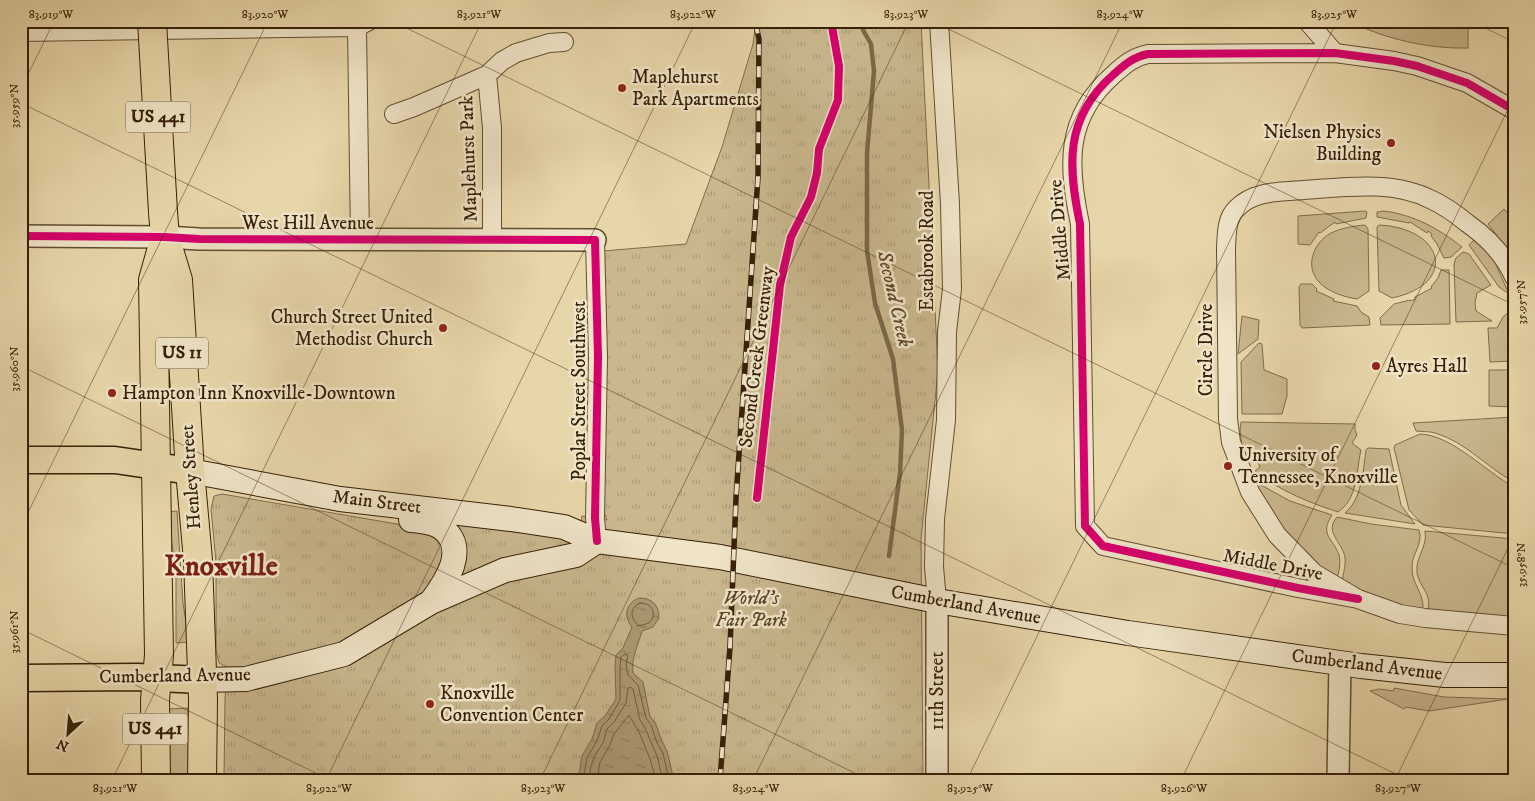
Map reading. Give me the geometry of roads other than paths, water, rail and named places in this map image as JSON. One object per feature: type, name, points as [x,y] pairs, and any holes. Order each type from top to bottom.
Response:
[{"type":"highway","name":"Henley Street","points":[[152,21],[164,225],[178,280],[190,471],[198,560],[202,680],[202,780]]},
{"type":"highway","name":"Henley Street","points":[[156,780],[155,700],[159,655],[153,280],[164,225]]},
{"type":"main road","name":"Main Street","points":[[21,460],[115,460],[156,465],[340,499],[564,527],[596,541]]},
{"type":"main road","name":"Cumberland Avenue","points":[[340,499],[366,511],[388,517],[427,522],[442,528],[452,541],[454,562],[446,581],[431,602]]},
{"type":"main road","name":"Cumberland Avenue","points":[[21,678],[202,680],[246,678],[344,654],[431,602],[506,570],[576,555],[596,541],[720,557],[937,601],[1128,633],[1340,663],[1446,674],[1514,675]]},
{"type":"street","name":"Estabrook Road","points":[[937,601],[934,567],[936,519],[946,420],[947,332],[952,289],[950,204],[939,21]]},
{"type":"street","points":[[1308,21],[1336,53]]},
{"type":"street","points":[[21,32],[363,24],[360,239]]},
{"type":"street","points":[[394,114],[487,75],[502,61],[516,53],[549,43],[564,42]]},
{"type":"street","name":"Middle Drive","points":[[1358,599],[1103,546],[1085,526],[1080,224],[1074,194],[1071,160],[1074,137],[1083,112],[1102,84],[1133,58],[1148,54],[1336,53],[1394,61],[1417,66],[1467,82],[1514,110]]},
{"type":"street","name":"Maplehurst Park","points":[[487,75],[492,128],[492,241]]},
{"type":"street","name":"Circle Drive","points":[[1514,277],[1503,257],[1480,232],[1447,208],[1431,199],[1412,192],[1371,187],[1338,187],[1261,194],[1247,200],[1237,208],[1231,215],[1228,223],[1226,248],[1228,419],[1231,442],[1237,461],[1259,507],[1277,535],[1314,574],[1358,599],[1400,614],[1514,626]]},
{"type":"street","name":"West Hill Avenue","points":[[21,236],[164,225],[199,239],[595,240]]},
{"type":"street","name":"Poplar Street Southwest","points":[[595,240],[598,357],[596,541]]},
{"type":"street","name":"11th Street","points":[[937,601],[937,780]]},
{"type":"street","points":[[1338,780],[1340,663]]},
{"type":"water","points":[[639,598],[648,599],[654,603],[658,609],[659,618],[653,627],[642,631],[634,657],[633,673],[643,682],[650,717],[655,722],[667,751],[674,780],[578,780],[582,756],[592,739],[597,723],[605,716],[616,699],[616,655],[623,648],[632,627],[627,619],[627,610],[631,603]]},
{"type":"waterway","name":"Second Creek","points":[[865,21],[863,30],[871,44],[874,71],[867,153],[867,251],[875,303],[893,359],[902,430],[900,473],[889,556]]},
{"type":"railway","points":[[720,780],[730,647],[736,498],[758,177],[759,39],[755,21]]},
{"type":"place","name":"Maplehurst Park Apartments","points":[[622,88]]},
{"type":"place","name":"Nielsen Physics Building","points":[[1391,143]]},
{"type":"place","name":"Church Street United Methodist Church","points":[[443,328]]},
{"type":"place","name":"Ayres Hall","points":[[1376,366]]},
{"type":"place","name":"Hampton Inn Knoxville-Downtown","points":[[112,393]]},
{"type":"place","name":"University of Tennessee, Knoxville","points":[[1228,466]]},
{"type":"place","name":"Knoxville Convention Center","points":[[430,704]]},
{"type":"district","name":"Knoxville","points":[[221,567]]},
{"type":"park label","name":"World's Fair Park","points":[[751,609]]}]
